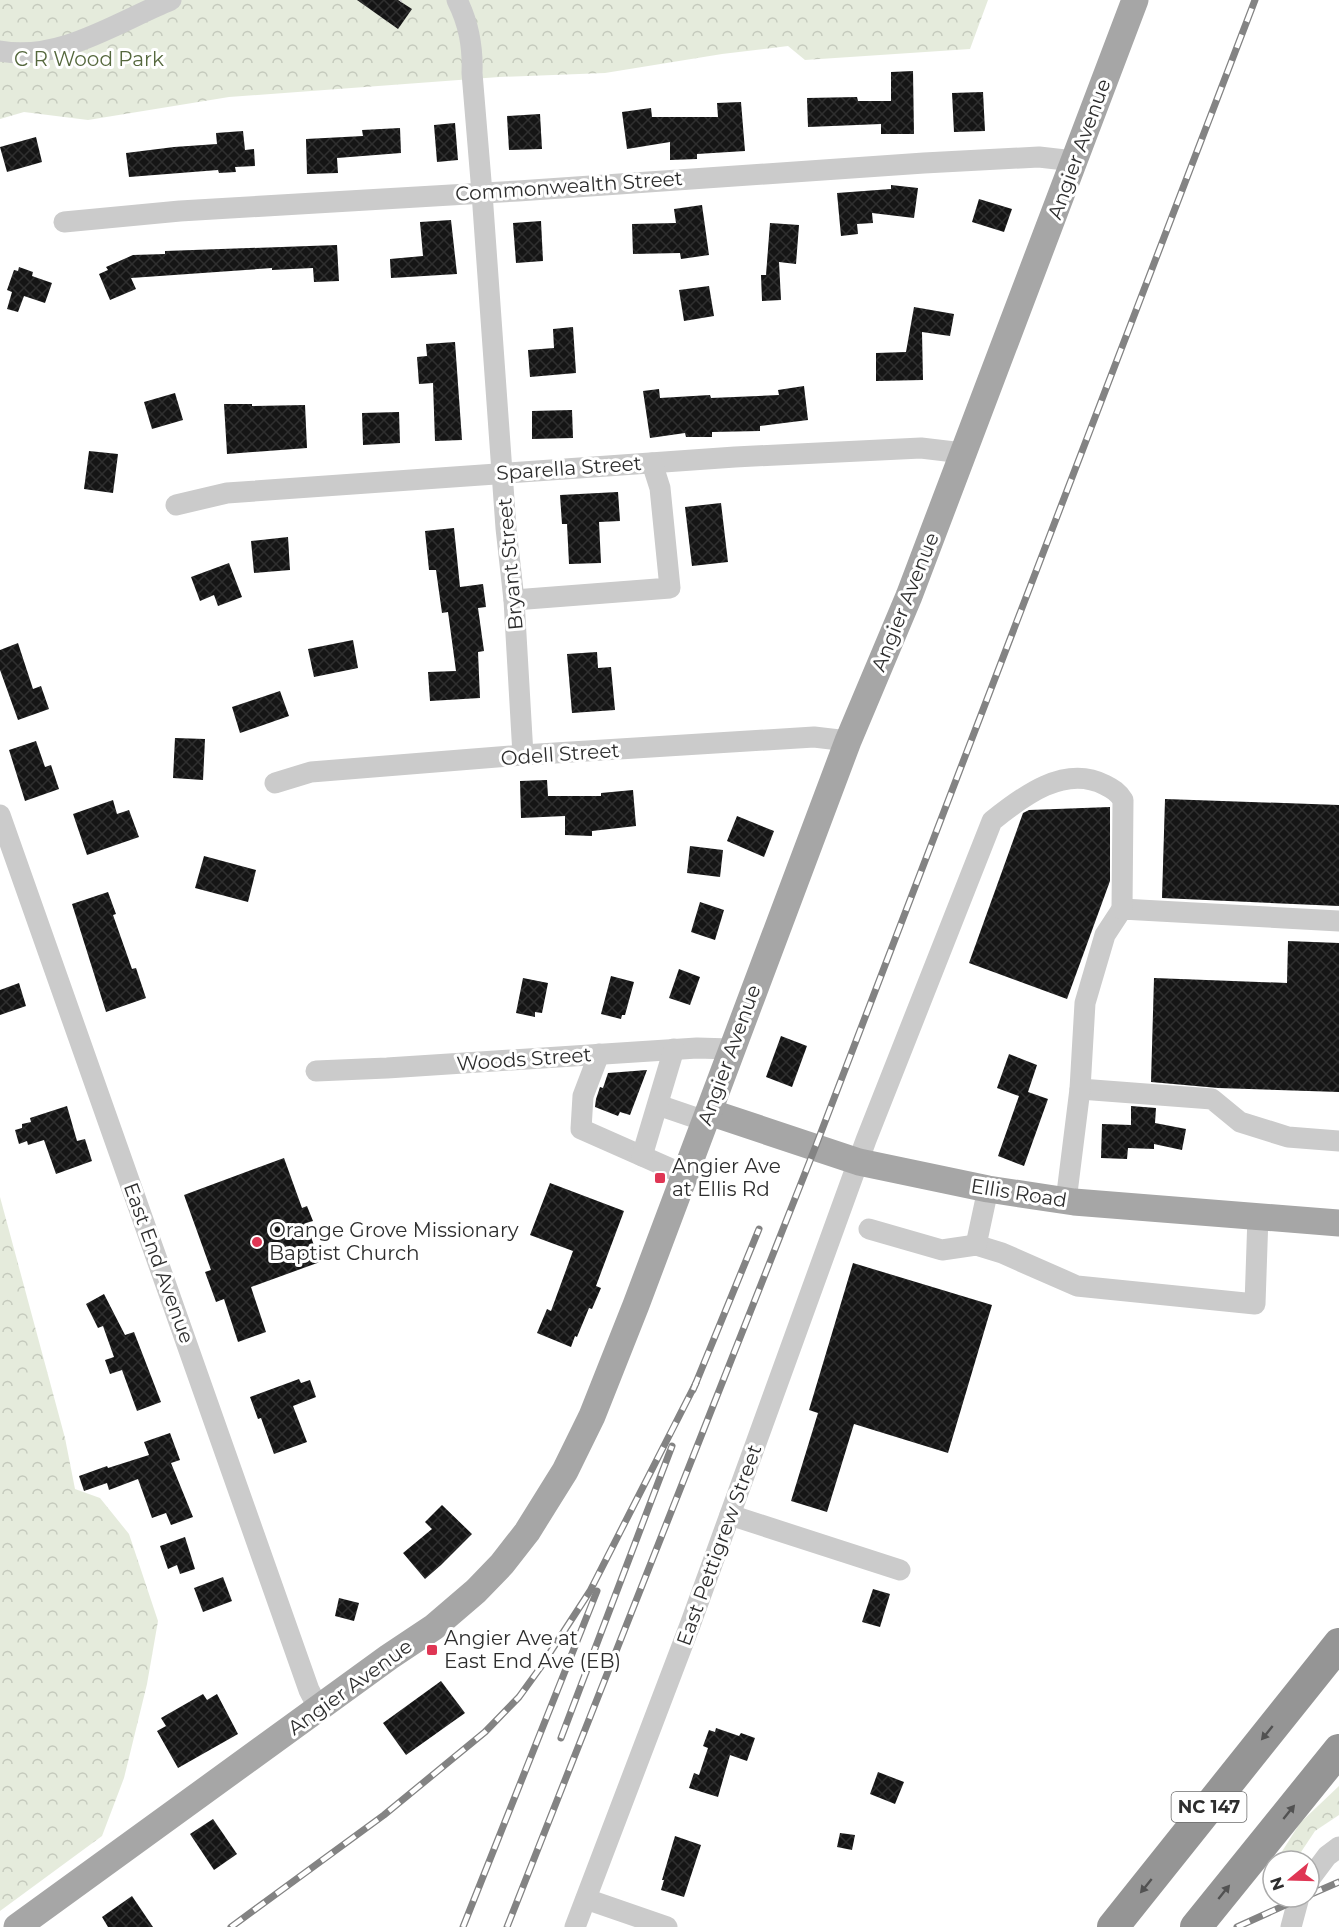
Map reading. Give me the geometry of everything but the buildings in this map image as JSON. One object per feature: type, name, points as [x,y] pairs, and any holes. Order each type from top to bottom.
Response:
[{"type":"highway","name":"NC 147","points":[[1113,1926],[1339,1644]]},
{"type":"highway","name":"NC 147","points":[[1196,1927],[1339,1750]]},
{"type":"main road","name":"Angier Avenue","points":[[17,1927],[389,1657],[434,1627],[476,1591],[502,1564],[527,1532],[565,1471],[592,1416],[848,741],[909,596],[1135,0]]},
{"type":"main road","name":"Ellis Road","points":[[707,1116],[859,1162],[988,1189],[1066,1202],[1339,1223]]},
{"type":"street","points":[[0,51],[12,53],[52,51],[171,0]]},
{"type":"street","name":"Bryant Street","points":[[457,0],[470,30],[502,473],[514,600],[523,755]]},
{"type":"street","name":"Commonwealth Street","points":[[64,222],[180,211],[1028,157],[1074,161]]},
{"type":"street","name":"Sparella Street","points":[[176,505],[227,493],[652,463],[921,448],[963,453]]},
{"type":"street","points":[[514,600],[670,588],[660,488],[652,463]]},
{"type":"street","name":"Odell Street","points":[[274,783],[311,772],[523,755],[814,737],[848,741]]},
{"type":"street","name":"East Pettigrew Street","points":[[575,1927],[730,1515],[859,1162],[993,821],[1018,800],[1059,780],[1078,777],[1098,781],[1117,791],[1123,800],[1122,909]]},
{"type":"street","name":"East End Avenue","points":[[0,815],[309,1690],[319,1709]]},
{"type":"street","points":[[1066,1202],[1080,1089],[1085,1004],[1105,935],[1122,909],[1339,921]]},
{"type":"street","points":[[642,1156],[674,1049]]},
{"type":"street","name":"Woods Street","points":[[316,1071],[674,1049],[731,1049]]},
{"type":"street","points":[[599,1054],[584,1096],[581,1129],[685,1175]]},
{"type":"street","points":[[1080,1089],[1212,1099],[1240,1122],[1288,1137],[1339,1141]]},
{"type":"street","points":[[658,1105],[707,1116]]},
{"type":"street","points":[[976,1245],[988,1189]]},
{"type":"street","points":[[869,1229],[942,1250],[976,1245],[1002,1253],[1077,1286],[1255,1304],[1258,1216]]},
{"type":"street","points":[[730,1515],[900,1570]]},
{"type":"street","points":[[1321,1864],[1327,1856],[1339,1847]]},
{"type":"street","points":[[586,1899],[667,1927]]},
{"type":"street","points":[[1291,1927],[1296,1909]]},
{"type":"green space","name":"C R Wood Park","points":[[0,0],[988,0],[970,49],[805,60],[788,46],[605,73],[499,77],[229,97],[88,120],[24,112],[0,119]]},
{"type":"green space","points":[[0,1197],[65,1438],[75,1489],[100,1498],[129,1534],[158,1621],[147,1684],[124,1778],[102,1836],[0,1911]]},
{"type":"green space","points":[[1339,1786],[1339,1815],[1315,1831],[1303,1849],[1284,1849],[1300,1823]]},
{"type":"railway","points":[[507,1927],[815,1148],[1255,0]]},
{"type":"railway","points":[[693,1390],[759,1229]]},
{"type":"railway","points":[[231,1927],[384,1815],[485,1732],[519,1697],[590,1591],[696,1383]]},
{"type":"railway","points":[[561,1738],[672,1446]]},
{"type":"railway","points":[[463,1927],[597,1591]]},
{"type":"railway","points":[[1321,1890],[1339,1882]]},
{"type":"railway","points":[[1237,1927],[1277,1909]]},
{"type":"place","name":"Angier Ave at Ellis Rd","points":[[660,1178]]},
{"type":"place","name":"Orange Grove Missionary Baptist Church","points":[[257,1242]]},
{"type":"place","name":"Angier Ave at East End Ave (EB)","points":[[432,1650]]}]
